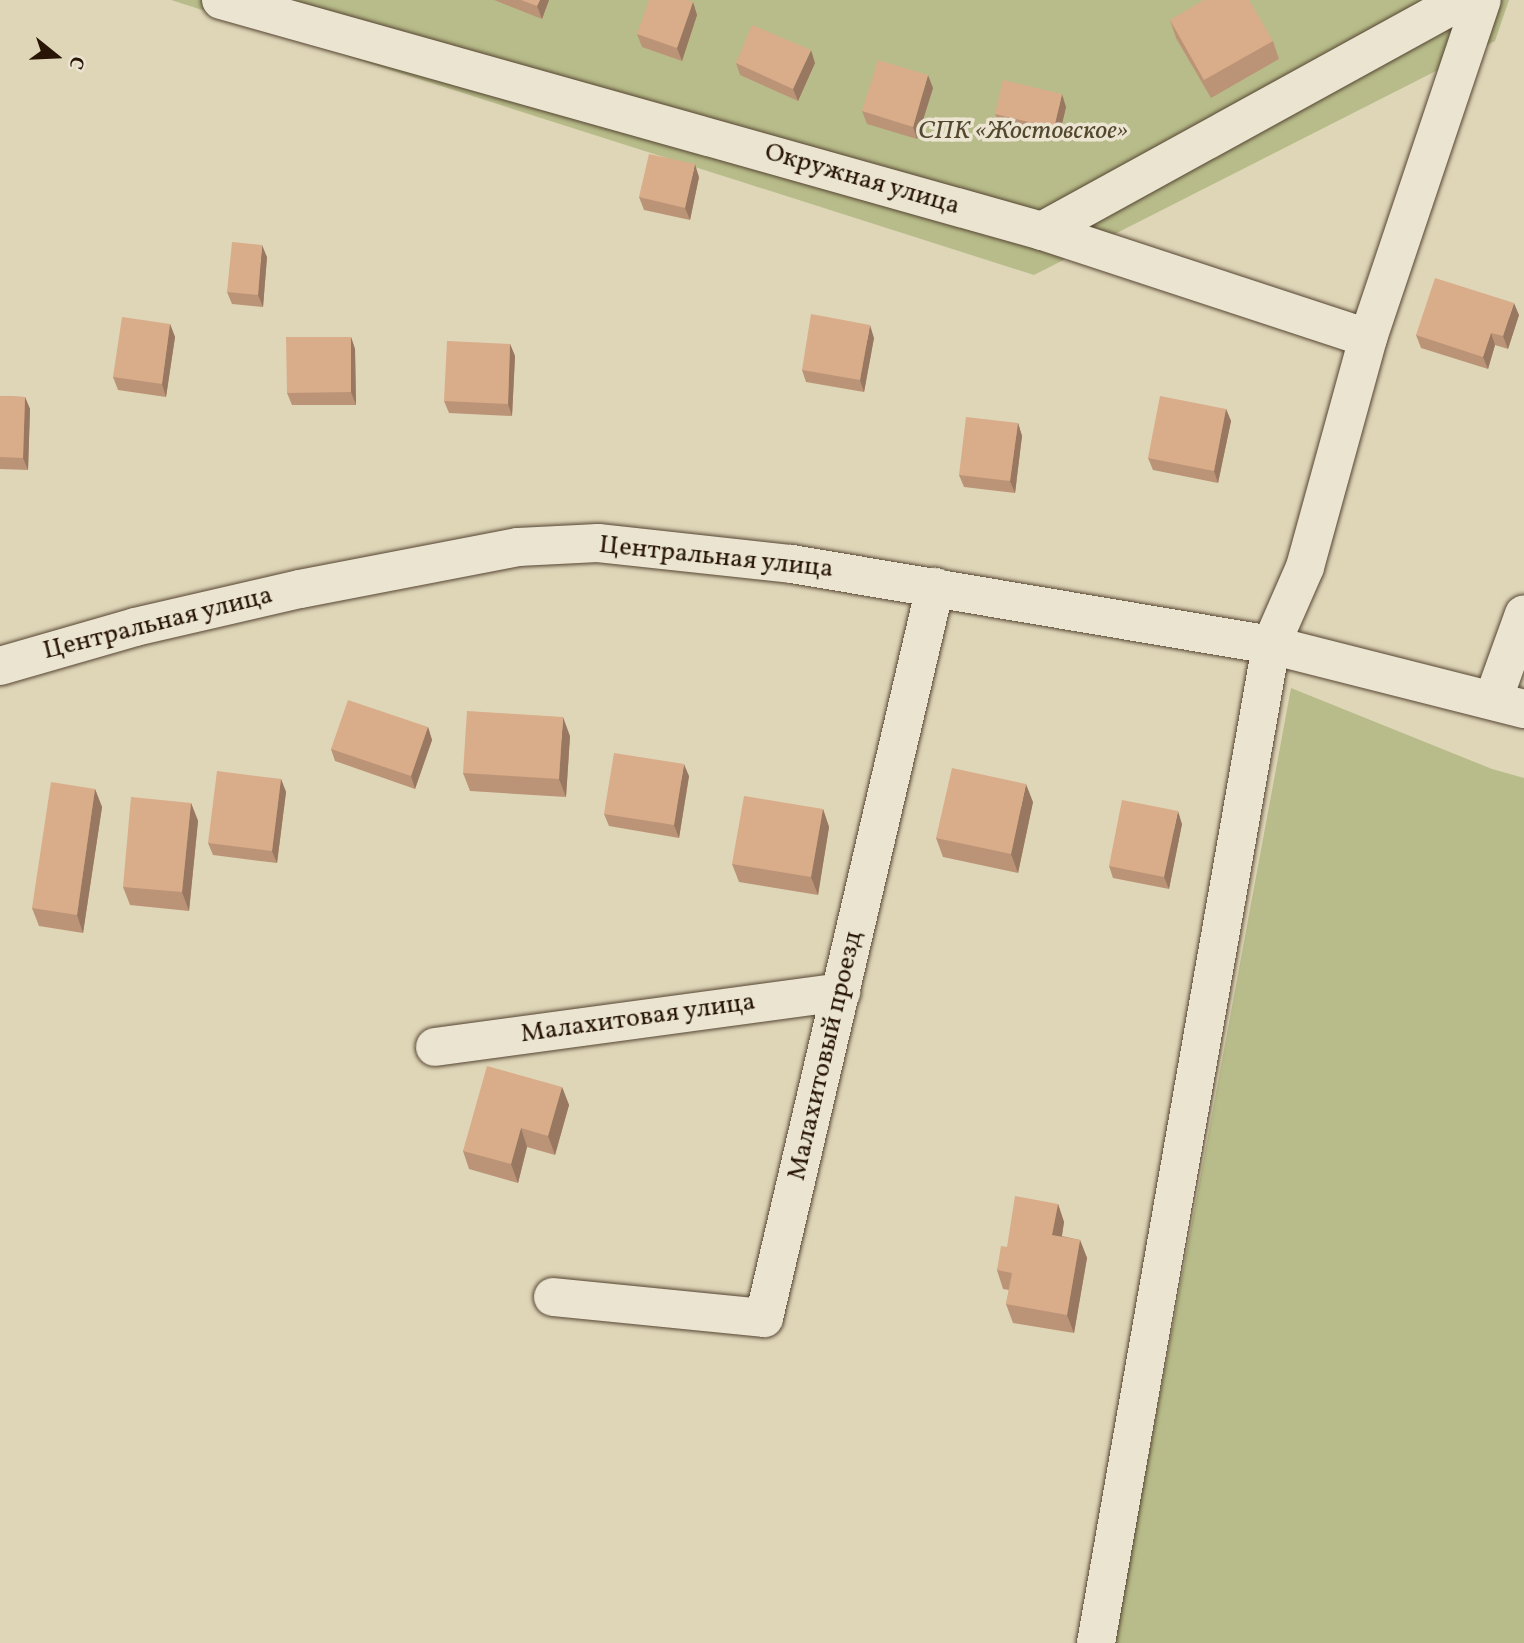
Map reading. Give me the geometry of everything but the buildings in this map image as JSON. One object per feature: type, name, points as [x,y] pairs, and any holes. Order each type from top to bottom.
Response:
[{"type":"street","name":"Окружная улица","points":[[221,0],[1042,231],[1368,338]]},
{"type":"street","points":[[1042,231],[1462,0]]},
{"type":"street","points":[[1096,1643],[1272,645],[1305,567],[1368,338],[1482,0]]},
{"type":"street","name":"Центральная улица","points":[[0,666],[160,621],[518,547],[656,546],[935,587],[1272,645],[1508,704]]},
{"type":"street","name":"Малахитовый проезд","points":[[553,1297],[764,1318],[935,587]]},
{"type":"street","points":[[1508,704],[1524,614]]},
{"type":"street","name":"Малахитовая улица","points":[[435,1047],[841,992]]},
{"type":"green space","name":"СПК «Жостовское»","points":[[171,0],[1509,0],[1495,41],[1034,275]]},
{"type":"green space","points":[[1291,688],[1492,769],[1524,778],[1524,1643],[1114,1643]]}]
